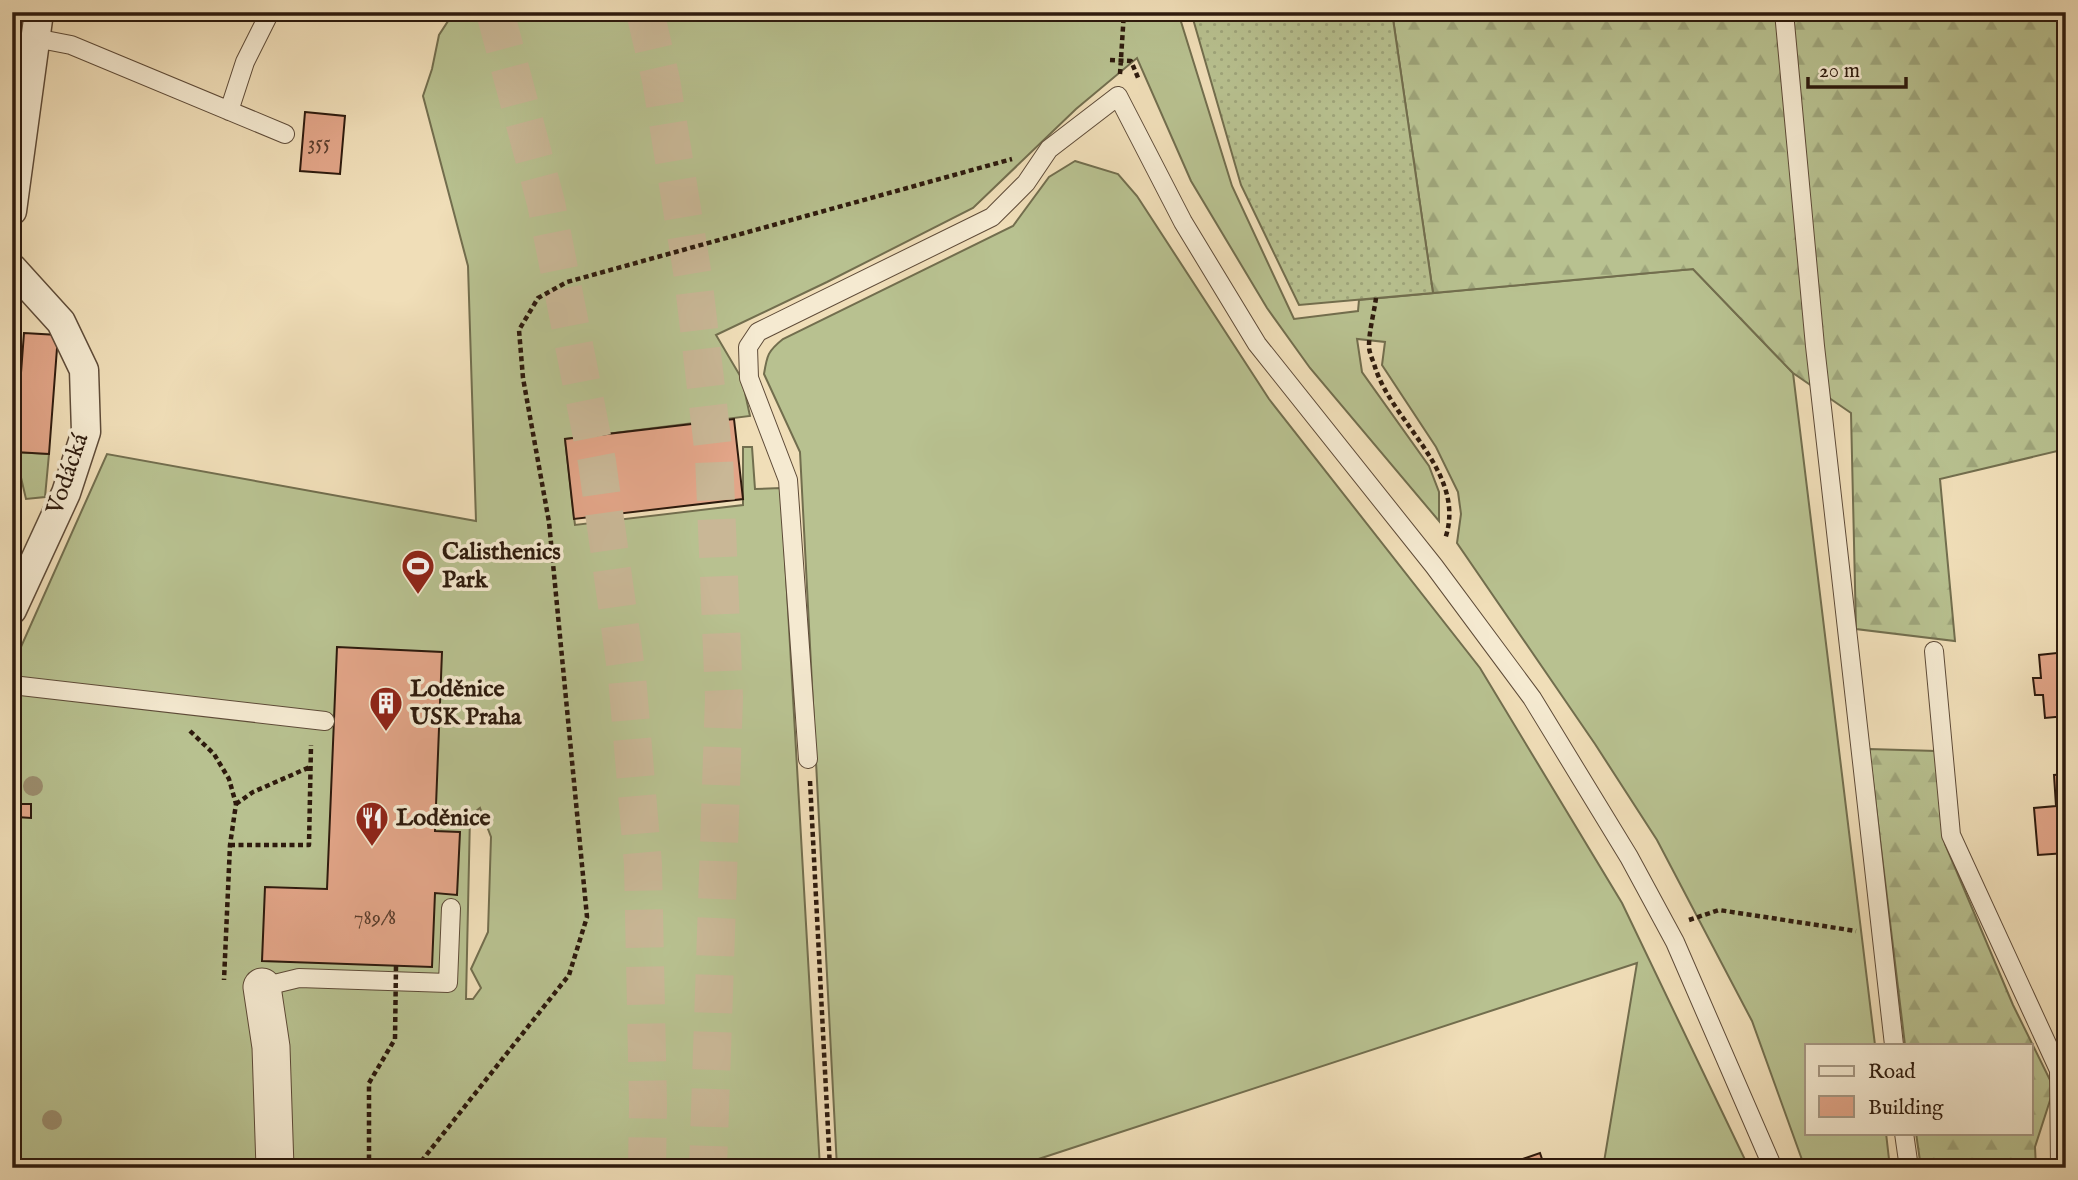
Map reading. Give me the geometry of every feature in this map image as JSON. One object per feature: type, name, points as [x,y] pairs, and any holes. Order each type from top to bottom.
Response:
[{"type":"street","points":[[12,211],[37,25]]},
{"type":"street","name":"Vodácká","points":[[12,268],[61,322],[84,370],[86,432],[65,493],[12,610]]},
{"type":"street","points":[[262,987],[271,1048],[275,1168]]},
{"type":"lane","points":[[229,111],[245,62],[270,12]]},
{"type":"lane","points":[[1784,12],[1815,346],[1894,1044]]},
{"type":"lane","points":[[37,25],[71,45],[285,134]]},
{"type":"lane","points":[[808,758],[788,480],[749,378],[748,347],[758,332],[992,217],[1027,183],[1049,149],[1118,96],[1183,222],[1257,344],[1434,566],[1532,698],[1629,858],[1675,942],[1773,1168]]},
{"type":"lane","points":[[1934,651],[1951,835],[2059,1070],[2060,1168]]},
{"type":"lane","points":[[12,685],[318,720]]},
{"type":"lane","points":[[262,987],[299,978],[448,983],[451,908]]},
{"type":"lane","points":[[1905,1134],[1909,1168]]},
{"type":"path","points":[[1118,96],[1124,12]]},
{"type":"path","points":[[416,1168],[569,975],[587,917],[549,522],[523,378],[519,330],[538,298],[567,282],[1049,149]]},
{"type":"path","points":[[1376,298],[1369,347],[1379,379],[1398,412],[1426,449],[1444,486],[1451,521],[1434,566]]},
{"type":"path","points":[[159,701],[214,754],[229,779],[236,804],[230,845],[224,980]]},
{"type":"path","points":[[230,845],[309,845],[310,766],[318,720]]},
{"type":"path","points":[[808,758],[830,1168]]},
{"type":"path","points":[[236,804],[253,792],[310,766]]},
{"type":"path","points":[[1687,921],[1720,909],[1881,935]]},
{"type":"path","points":[[369,1168],[369,1083],[395,1038],[396,966]]},
{"type":"green space","points":[[454,12],[1178,12],[1232,186],[1294,319],[1358,311],[1359,300],[1693,269],[1793,373],[1875,1044],[1805,1044],[1805,1134],[1886,1134],[1890,1168],[1805,1168],[1752,1021],[1657,840],[1595,744],[1457,543],[1461,514],[1458,492],[1436,447],[1382,365],[1385,342],[1357,339],[1362,372],[1429,466],[1439,492],[1439,521],[1310,368],[1267,308],[1191,181],[1137,58],[1076,109],[973,208],[716,335],[742,379],[750,416],[565,439],[575,525],[743,505],[743,447],[752,447],[755,489],[781,488],[820,1168],[12,1168],[12,667],[107,454],[476,521],[468,266],[423,96],[439,35]],"holes":[[[480,808],[491,837],[488,932],[471,969],[481,988],[473,999],[466,999],[470,816]]]},
{"type":"green space","points":[[1191,12],[1392,12],[1433,293],[1299,305],[1241,185]]},
{"type":"green space","points":[[1392,12],[2066,12],[2066,449],[1940,479],[1955,641],[1856,629],[1851,413],[1793,373],[1693,269],[1433,293]]},
{"type":"green space","points":[[1075,161],[1118,174],[1137,196],[1269,399],[1480,668],[1622,903],[1749,1168],[1603,1168],[1637,963],[1011,1168],[837,1168],[800,452],[764,374],[766,362],[771,350],[783,339],[1013,226],[1049,177]]},
{"type":"green space","points":[[15,452],[49,454],[45,497],[26,499]]},
{"type":"green space","points":[[1869,749],[1936,751],[1945,844],[2013,1005],[2054,1088],[2035,1147],[2036,1168],[1921,1168],[1916,1134],[2032,1134],[2032,1044],[1905,1044]]},
{"type":"building","points":[[305,112],[345,116],[340,174],[300,171]]},
{"type":"building","points":[[24,333],[58,335],[49,454],[15,452]]},
{"type":"building","points":[[734,419],[743,499],[574,519],[565,439]]},
{"type":"building","name":"Loděnice USK Praha","points":[[337,647],[442,652],[435,831],[460,832],[457,895],[435,893],[432,967],[262,961],[265,887],[327,889]]},
{"type":"building","points":[[2066,652],[2066,716],[2045,718],[2043,695],[2035,695],[2033,678],[2041,678],[2039,655]]},
{"type":"building","points":[[2066,774],[2066,853],[2038,855],[2034,808],[2056,806],[2054,775]]},
{"type":"building","points":[[18,804],[31,804],[31,818],[17,817]]},
{"type":"building","points":[[1540,1153],[1545,1168],[1497,1168]]},
{"type":"tunnel","points":[[495,12],[546,203],[597,462],[627,677],[643,864],[647,1168]]},
{"type":"tunnel","points":[[645,12],[661,80],[693,277],[714,456],[724,698],[708,1168]]},
{"type":"place","name":"Calisthenics Park","points":[[418,596]]},
{"type":"place","name":"Loděnice USK Praha","points":[[386,733]]},
{"type":"place","name":"Loděnice","points":[[372,848]]}]
